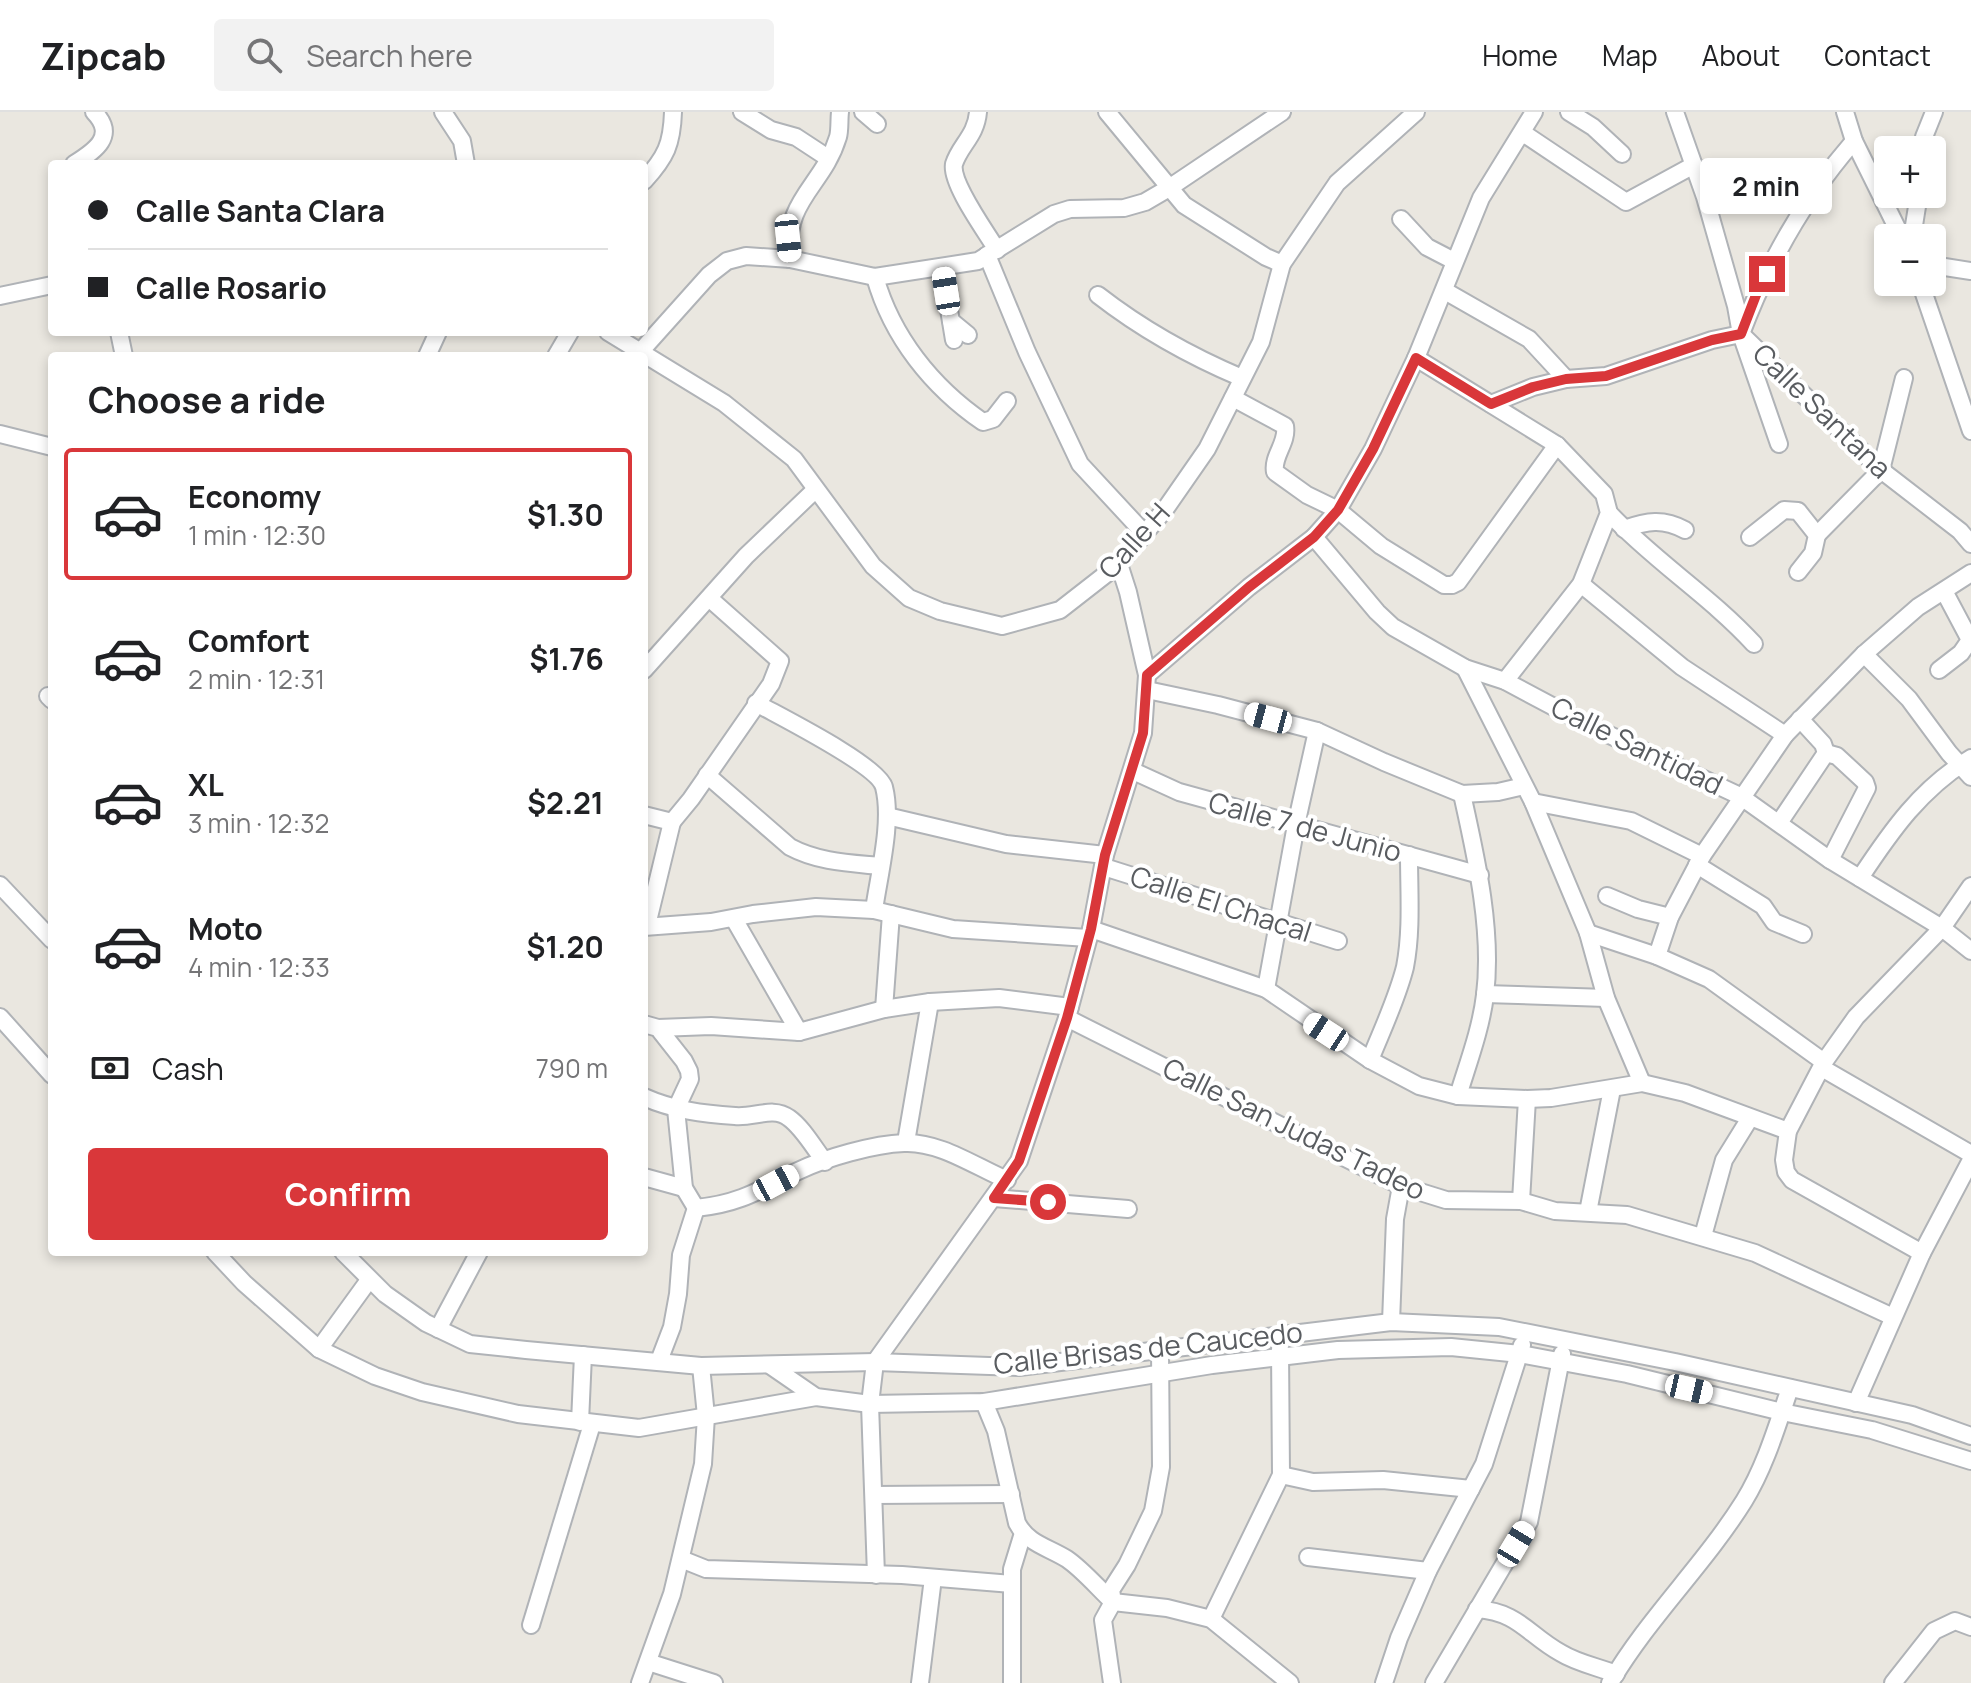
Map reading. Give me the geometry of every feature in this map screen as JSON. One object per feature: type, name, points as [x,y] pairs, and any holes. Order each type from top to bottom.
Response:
[{"type":"street","points":[[80,160],[96,150],[105,130],[103,121],[94,112]]},
{"type":"street","points":[[443,112],[462,141],[465,160]]},
{"type":"street","points":[[648,176],[671,140],[673,112]]},
{"type":"street","points":[[742,112],[771,130],[796,137],[828,158]]},
{"type":"street","points":[[790,259],[790,224],[800,200],[828,158],[838,136],[840,112]]},
{"type":"street","points":[[863,112],[877,124]]},
{"type":"street","points":[[978,112],[973,134],[955,163],[954,172],[959,187],[992,252],[1027,352],[1080,464],[1144,533]]},
{"type":"street","points":[[1107,112],[1184,205],[1282,264]]},
{"type":"street","points":[[640,352],[709,275],[727,261],[746,256],[790,259],[875,277],[978,261],[1054,214],[1070,209],[1124,208],[1145,202],[1282,112]]},
{"type":"street","name":"Calle H","points":[[648,357],[724,403],[794,459],[873,566],[909,598],[940,611],[1002,626],[1060,610],[1119,564],[1166,508],[1207,449],[1261,342],[1282,264],[1337,183],[1416,112]]},
{"type":"street","points":[[1147,683],[1249,587],[1314,537],[1338,510],[1373,449],[1416,358],[1481,198],[1534,112]]},
{"type":"street","points":[[1569,112],[1593,127],[1622,154]]},
{"type":"street","name":"Calle Santana","points":[[1675,112],[1736,306],[1741,334],[1881,470],[1960,531],[1971,544]]},
{"type":"street","points":[[1845,112],[1854,141],[1895,224]]},
{"type":"street","points":[[1924,136],[1934,112]]},
{"type":"street","points":[[1523,133],[1626,202],[1694,165]]},
{"type":"street","points":[[1779,444],[1741,334],[1756,295],[1790,232],[1827,172],[1854,141]]},
{"type":"street","points":[[1401,219],[1427,247],[1454,261]]},
{"type":"street","points":[[942,267],[951,321],[961,338]]},
{"type":"street","points":[[1946,267],[1971,271]]},
{"type":"street","points":[[875,277],[894,326],[912,356],[927,373],[983,422],[993,419],[1007,401]]},
{"type":"street","points":[[0,296],[48,286]]},
{"type":"street","points":[[1445,291],[1529,339],[1566,379]]},
{"type":"street","points":[[1098,295],[1131,321],[1190,356],[1242,378]]},
{"type":"street","points":[[1925,296],[1971,431]]},
{"type":"street","points":[[1491,404],[1533,387],[1566,379],[1606,376],[1712,340],[1741,334]]},
{"type":"street","name":"Calle H","points":[[614,336],[640,352]]},
{"type":"street","points":[[1416,358],[1557,445],[1604,494],[1609,513],[1624,529],[1728,616],[1754,644]]},
{"type":"street","points":[[1798,572],[1813,553],[1817,535],[1881,470],[1904,378]]},
{"type":"street","points":[[1233,398],[1285,426],[1286,437],[1274,463],[1275,472],[1307,495],[1338,510],[1381,546],[1444,585],[1458,582],[1557,445]]},
{"type":"street","points":[[0,434],[48,446]]},
{"type":"street","points":[[648,666],[746,556],[815,490]]},
{"type":"street","points":[[1750,537],[1790,508],[1798,511],[1817,535]]},
{"type":"street","points":[[1505,681],[1581,584],[1609,513]]},
{"type":"street","points":[[1624,529],[1655,520],[1685,530]]},
{"type":"street","name":"Calle Santidad","points":[[1314,537],[1393,627],[1465,668],[1505,681],[1586,724],[1740,796],[1830,860],[1942,928],[1971,951]]},
{"type":"street","points":[[876,1575],[870,1404],[875,1362],[1019,1161],[1069,1012],[1105,861],[1143,733],[1147,683],[1119,564]]},
{"type":"street","points":[[1657,956],[1670,917],[1700,860],[1740,796],[1785,735],[1864,654],[1918,607],[1971,573]]},
{"type":"street","points":[[1581,584],[1682,667],[1785,735]]},
{"type":"street","points":[[1939,670],[1961,653],[1970,640],[1944,591]]},
{"type":"street","points":[[648,919],[672,822],[771,684],[780,661],[709,598]]},
{"type":"street","points":[[1860,878],[1889,834],[1936,781],[1967,767],[1909,699],[1864,654]]},
{"type":"street","points":[[1465,668],[1533,802],[1588,933],[1606,998],[1642,1083]]},
{"type":"street","points":[[1147,683],[1317,731],[1462,794],[1498,792],[1524,786]]},
{"type":"street","points":[[756,703],[874,772],[884,783],[887,816],[874,910]]},
{"type":"street","points":[[1800,719],[1823,744],[1826,753]]},
{"type":"street","points":[[1266,989],[1317,731]]},
{"type":"street","points":[[1779,823],[1826,753]]},
{"type":"street","points":[[1826,753],[1837,756],[1865,782],[1867,788],[1830,860]]},
{"type":"street","name":"Calle 7 de Junio","points":[[1133,771],[1179,792],[1480,875]]},
{"type":"street","points":[[707,775],[800,853],[827,861],[880,866]]},
{"type":"street","points":[[1458,1096],[1481,1020],[1487,967],[1480,875],[1462,794]]},
{"type":"street","points":[[1533,802],[1631,821],[1700,860],[1763,906],[1774,922],[1803,934]]},
{"type":"street","points":[[648,816],[672,822]]},
{"type":"street","name":"Calle El Chacal","points":[[887,816],[1006,844],[1105,861],[1278,923],[1338,941]]},
{"type":"street","points":[[1370,1060],[1405,966],[1409,936],[1409,855]]},
{"type":"street","points":[[0,885],[48,931]]},
{"type":"street","points":[[1922,1253],[1792,1180],[1786,1172],[1784,1160],[1788,1131],[1823,1065],[1856,1017],[1942,928],[1971,886]]},
{"type":"street","points":[[1607,896],[1638,909],[1670,917]]},
{"type":"street","points":[[648,925],[734,919],[816,907],[874,910],[953,929],[1089,933],[1266,989],[1370,1060],[1419,1086],[1458,1096],[1527,1099],[1642,1083],[1685,1093],[1788,1131]]},
{"type":"street","points":[[884,1009],[891,914]]},
{"type":"street","points":[[734,919],[799,1032]]},
{"type":"street","points":[[1588,933],[1657,956],[1719,985],[1823,1065],[1971,1157],[1922,1253],[1856,1403]]},
{"type":"street","points":[[1485,994],[1606,998]]},
{"type":"street","name":"Calle San Judas Tadeo","points":[[651,1026],[711,1026],[799,1032],[884,1009],[930,1002],[999,998],[1069,1012],[1401,1186],[1446,1200],[1521,1201],[1555,1211],[1627,1215],[1755,1253],[1893,1317]]},
{"type":"street","points":[[906,1142],[930,1002]]},
{"type":"street","points":[[0,1017],[48,1071]]},
{"type":"street","points":[[651,1026],[684,1061],[689,1071],[690,1079],[676,1109],[684,1188],[696,1208],[681,1255],[672,1327],[659,1361]]},
{"type":"street","points":[[1588,1212],[1612,1089]]},
{"type":"street","points":[[648,1098],[676,1109],[741,1117],[776,1111],[790,1118],[825,1162]]},
{"type":"street","points":[[1521,1201],[1527,1099]]},
{"type":"street","points":[[1703,1236],[1724,1160],[1750,1118]]},
{"type":"street","points":[[696,1208],[721,1206],[751,1196],[801,1169],[855,1152],[906,1142],[939,1149],[1007,1180]]},
{"type":"street","points":[[648,1178],[684,1188]]},
{"type":"street","points":[[1385,1347],[1395,1219],[1401,1186]]},
{"type":"street","points":[[994,1198],[1128,1209]]},
{"type":"street","points":[[219,1256],[244,1283],[319,1349],[375,1376],[422,1392],[518,1414],[586,1423],[639,1428],[816,1397],[870,1404],[984,1402],[1212,1365],[1385,1347],[1451,1347],[1561,1361],[1872,1430],[1971,1461]]},
{"type":"street","name":"Calle Brisas de Caucedo","points":[[347,1256],[385,1294],[438,1329],[470,1344],[701,1366],[875,1362],[1019,1367],[1388,1322],[1499,1327],[1912,1415],[1971,1436]]},
{"type":"street","points":[[438,1329],[477,1256]]},
{"type":"street","points":[[319,1349],[369,1280]]},
{"type":"street","points":[[1384,1683],[1399,1638],[1428,1571],[1484,1464],[1527,1332]]},
{"type":"street","points":[[1211,1619],[1281,1475],[1280,1336]]},
{"type":"street","points":[[1434,1683],[1529,1522],[1565,1340]]},
{"type":"street","points":[[1112,1683],[1103,1620],[1113,1602],[1111,1590],[1153,1511],[1161,1467],[1160,1350]]},
{"type":"street","points":[[531,1625],[586,1423],[583,1355]]},
{"type":"street","points":[[640,1683],[672,1594],[703,1464],[706,1416],[701,1366]]},
{"type":"street","points":[[771,1366],[816,1397]]},
{"type":"street","points":[[1019,1367],[1024,1394]]},
{"type":"street","points":[[1477,1609],[1496,1611],[1514,1618],[1564,1656],[1613,1678],[1709,1553],[1746,1498],[1790,1388]]},
{"type":"street","points":[[984,1402],[996,1431],[1017,1523],[1031,1541],[1068,1560],[1113,1602],[1167,1608],[1211,1619],[1290,1683]]},
{"type":"street","points":[[1281,1475],[1313,1482],[1383,1480],[1471,1489]]},
{"type":"street","points":[[874,1495],[1011,1494]]},
{"type":"street","points":[[1012,1683],[1012,1569],[1023,1533]]},
{"type":"street","points":[[1308,1557],[1428,1571]]},
{"type":"street","points":[[681,1559],[706,1569],[1012,1584]]},
{"type":"street","points":[[920,1683],[933,1578]]},
{"type":"street","points":[[1893,1683],[1934,1631],[1955,1621],[1971,1627]]},
{"type":"street","points":[[648,1662],[714,1683]]},
{"type":"route","points":[[1048,1202],[994,1198],[1019,1161],[1067,1018],[1091,929],[1105,855],[1143,733],[1147,675],[1249,587],[1314,537],[1338,510],[1373,449],[1416,358],[1491,404],[1533,387],[1566,379],[1606,376],[1712,340],[1741,334],[1767,274]]}]
